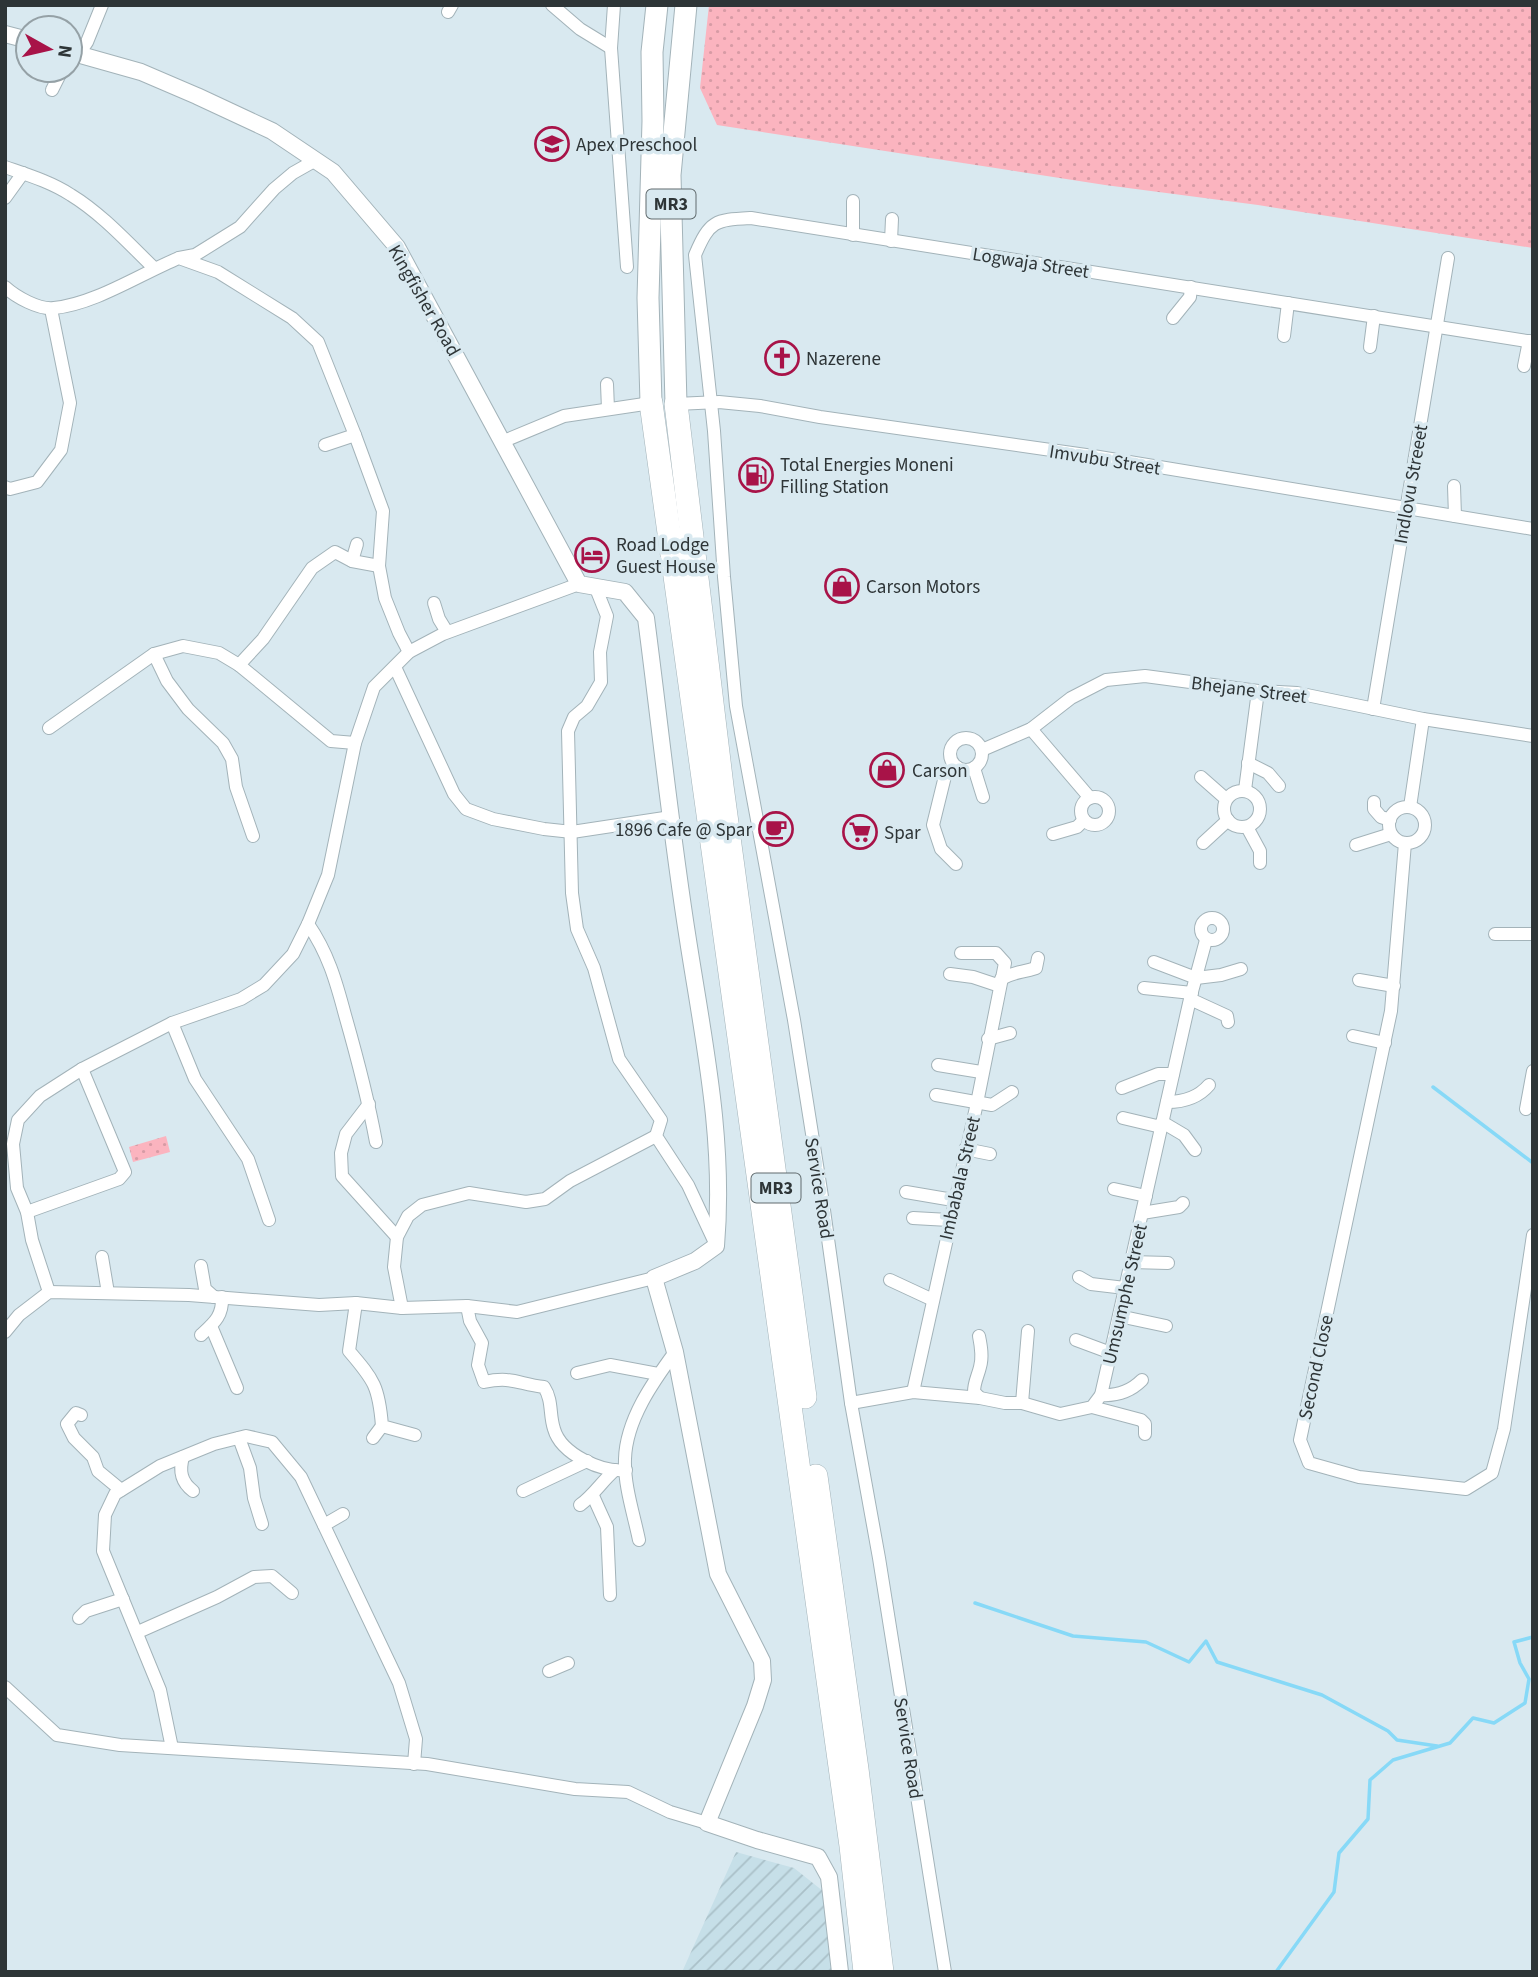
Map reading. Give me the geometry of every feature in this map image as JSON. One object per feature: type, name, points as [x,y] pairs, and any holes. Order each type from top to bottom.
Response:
[{"type":"highway","name":"MR3","points":[[657,5],[652,52],[653,121],[648,298],[651,403],[851,1846],[865,1972]]},
{"type":"highway","name":"MR3","points":[[687,5],[670,175],[676,404],[722,786],[858,1769],[882,1972]]},
{"type":"street","points":[[84,45],[102,5]]},
{"type":"street","points":[[552,5],[580,29],[611,48]]},
{"type":"street","points":[[614,5],[611,48],[627,267]]},
{"type":"street","name":"Kingfisher Road","points":[[84,56],[141,72],[197,96],[272,131],[333,172],[397,247],[587,585]]},
{"type":"street","points":[[52,90],[55,84]]},
{"type":"street","points":[[5,287],[17,298],[51,309],[87,300],[154,268],[195,255],[240,227],[274,189],[293,173],[316,160]]},
{"type":"street","points":[[5,167],[49,183],[72,195],[118,233],[154,268]]},
{"type":"street","points":[[5,198],[23,173]]},
{"type":"street","points":[[853,201],[853,235]]},
{"type":"street","name":"Logwaja Street","points":[[709,403],[695,255],[704,233],[722,219],[751,218],[1531,341]]},
{"type":"street","points":[[891,241],[892,219]]},
{"type":"street","points":[[179,258],[218,272],[292,318],[317,341],[383,511],[379,566],[385,598],[410,652]]},
{"type":"street","name":"Indlovu Streeet","points":[[1373,709],[1448,258]]},
{"type":"street","points":[[1173,318],[1190,297],[1191,287]]},
{"type":"street","points":[[1284,336],[1288,303]]},
{"type":"street","points":[[5,487],[10,489],[37,482],[61,450],[70,403],[51,309]]},
{"type":"street","points":[[1370,347],[1374,316]]},
{"type":"street","points":[[1524,366],[1531,341]]},
{"type":"street","points":[[607,384],[608,409]]},
{"type":"street","points":[[504,441],[564,416],[651,403]]},
{"type":"street","name":"Service Road","points":[[709,403],[736,706],[794,1020],[851,1403],[879,1558],[945,1972]]},
{"type":"street","name":"Imvubu Street","points":[[676,404],[760,406],[820,418],[1093,456],[1533,529]]},
{"type":"street","points":[[325,445],[355,435]]},
{"type":"street","points":[[1454,486],[1455,516]]},
{"type":"street","points":[[352,561],[356,544]]},
{"type":"street","points":[[239,664],[263,639],[312,568],[334,552],[352,561],[379,566]]},
{"type":"street","points":[[402,1308],[394,1267],[397,1237],[408,1216],[422,1205],[469,1193],[526,1202],[545,1199],[570,1181],[656,1136],[661,1120],[619,1059],[594,968],[577,929],[572,892],[568,731],[574,717],[587,706],[601,682],[600,652],[607,616],[587,585]]},
{"type":"street","points":[[5,1332],[19,1315],[50,1292],[218,1297],[319,1305],[355,1303],[402,1308],[467,1306],[517,1312],[654,1279],[695,1261],[716,1246],[720,1199],[708,1052],[688,937],[646,618],[625,592],[587,585],[447,632],[410,652],[374,687],[355,743],[328,875],[293,954],[264,985],[241,999],[172,1023],[82,1069],[40,1096],[18,1120],[13,1144],[17,1188],[27,1212],[32,1240],[50,1292]]},
{"type":"street","points":[[434,603],[447,632]]},
{"type":"street","points":[[48,728],[155,654],[183,646],[219,653],[239,664],[331,741],[355,743]]},
{"type":"street","points":[[155,654],[167,681],[187,709],[223,743],[232,759],[236,787],[253,835]]},
{"type":"street","points":[[395,667],[454,794],[466,809],[493,819],[572,832],[671,817]]},
{"type":"street","name":"Bhejane Street","points":[[982,750],[1031,729],[1071,698],[1106,680],[1145,676],[1258,691],[1297,693],[1423,719],[1533,737]]},
{"type":"street","points":[[1245,790],[1258,691]]},
{"type":"street","points":[[1410,807],[1423,719]]},
{"type":"street","points":[[1031,729],[1090,798]]},
{"type":"street","points":[[971,738],[982,750],[981,760],[974,768],[964,770],[957,767],[950,757],[952,746],[956,742],[971,738]]},
{"type":"street","points":[[1248,762],[1268,773],[1279,786]]},
{"type":"street","points":[[956,864],[941,849],[933,825],[946,772],[957,767]]},
{"type":"street","points":[[974,768],[983,797]]},
{"type":"street","points":[[1201,777],[1226,799]]},
{"type":"street","points":[[1245,790],[1255,796],[1260,808],[1257,820],[1247,827],[1234,826],[1224,812],[1226,799],[1233,792],[1245,790]]},
{"type":"street","points":[[1098,797],[1106,802],[1109,814],[1100,824],[1090,825],[1084,820],[1081,809],[1085,800],[1090,798],[1098,797]]},
{"type":"street","points":[[1374,802],[1374,809],[1381,817],[1390,820]]},
{"type":"street","points":[[1410,807],[1419,812],[1425,827],[1420,837],[1405,843],[1391,834],[1390,820],[1398,809],[1410,807]]},
{"type":"street","points":[[1053,834],[1077,827],[1084,820]]},
{"type":"street","points":[[1203,843],[1228,820]]},
{"type":"street","points":[[1247,827],[1260,851],[1260,863]]},
{"type":"street","points":[[1356,845],[1391,834]]},
{"type":"street","name":"Second Close","points":[[1405,843],[1394,986],[1385,1043],[1300,1440],[1308,1463],[1359,1477],[1466,1489],[1492,1473],[1504,1429],[1533,1235]]},
{"type":"street","points":[[308,924],[323,946],[337,986],[369,1104],[376,1142]]},
{"type":"street","points":[[1495,934],[1533,934]]},
{"type":"street","name":"Umsumphe Street","points":[[1092,1407],[1101,1395],[1206,940]]},
{"type":"street","name":"Imbabala Street","points":[[913,1392],[1005,963],[996,953],[961,953]]},
{"type":"street","points":[[950,974],[1000,983],[1016,971],[1024,972],[1036,968],[1038,958]]},
{"type":"street","points":[[1154,962],[1196,978],[1241,969]]},
{"type":"street","points":[[1359,980],[1394,986]]},
{"type":"street","points":[[1144,988],[1191,996],[1227,1016],[1228,1022]]},
{"type":"street","points":[[172,1023],[195,1079],[248,1159],[269,1220]]},
{"type":"street","points":[[988,1039],[1010,1033]]},
{"type":"street","points":[[1353,1036],[1385,1043]]},
{"type":"street","points":[[938,1065],[981,1072]]},
{"type":"street","points":[[27,1212],[119,1179],[125,1172],[82,1069]]},
{"type":"street","points":[[1526,1109],[1533,1071]]},
{"type":"street","points":[[1122,1088],[1158,1074],[1173,1074]]},
{"type":"street","points":[[1167,1102],[1181,1102],[1204,1092],[1209,1085]]},
{"type":"street","points":[[936,1096],[992,1105],[1012,1092]]},
{"type":"street","points":[[369,1104],[346,1134],[341,1153],[342,1176],[397,1237]]},
{"type":"street","points":[[5,1114],[18,1120]]},
{"type":"street","points":[[1123,1118],[1162,1125],[1184,1135],[1195,1150]]},
{"type":"street","points":[[656,1136],[688,1185],[716,1246]]},
{"type":"street","points":[[965,1149],[990,1154]]},
{"type":"street","points":[[1114,1189],[1146,1196]]},
{"type":"street","points":[[906,1192],[953,1200]]},
{"type":"street","points":[[1142,1213],[1179,1207],[1183,1203]]},
{"type":"street","points":[[913,1218],[949,1220]]},
{"type":"street","points":[[102,1257],[108,1293]]},
{"type":"street","points":[[1131,1262],[1168,1263]]},
{"type":"street","points":[[201,1266],[205,1289],[218,1297],[223,1310],[201,1335]]},
{"type":"street","points":[[1079,1277],[1090,1284],[1125,1288]]},
{"type":"street","points":[[654,1279],[675,1352],[718,1574],[762,1661],[763,1680],[755,1706],[707,1823]]},
{"type":"street","points":[[890,1280],[933,1300]]},
{"type":"street","points":[[355,1303],[349,1350],[370,1376],[380,1397],[382,1426],[373,1438]]},
{"type":"street","points":[[467,1306],[470,1321],[482,1343],[478,1365],[484,1382],[512,1378],[527,1385],[544,1387],[551,1397],[554,1433],[564,1446],[587,1461],[621,1470]]},
{"type":"street","points":[[1119,1316],[1166,1326]]},
{"type":"street","points":[[211,1326],[222,1341],[237,1388]]},
{"type":"street","points":[[1022,1403],[1028,1331]]},
{"type":"street","points":[[979,1336],[982,1347],[981,1367],[975,1379],[974,1392],[980,1398]]},
{"type":"street","points":[[1076,1340],[1111,1353]]},
{"type":"street","points":[[580,1505],[593,1496],[603,1482],[621,1470],[630,1428],[658,1374],[675,1352]]},
{"type":"street","points":[[577,1373],[610,1365],[658,1374]]},
{"type":"street","points":[[1101,1395],[1125,1392],[1142,1380]]},
{"type":"street","points":[[851,1403],[913,1392],[1022,1403],[1060,1414],[1092,1407],[1141,1420],[1145,1424],[1145,1434]]},
{"type":"street","points":[[81,1415],[76,1413],[67,1424],[74,1438],[93,1457],[97,1471],[121,1490]]},
{"type":"street","points":[[382,1426],[415,1435]]},
{"type":"street","points":[[172,1748],[160,1690],[103,1551],[105,1515],[114,1493],[160,1466],[246,1436],[272,1442],[301,1477],[399,1683],[416,1739],[414,1763]]},
{"type":"street","points":[[231,1443],[250,1468],[254,1498],[262,1524]]},
{"type":"street","points":[[183,1457],[179,1469],[185,1485],[193,1491]]},
{"type":"street","points":[[523,1491],[587,1461]]},
{"type":"street","points":[[621,1470],[639,1540]]},
{"type":"street","points":[[593,1496],[607,1527],[610,1595]]},
{"type":"street","points":[[324,1525],[343,1514]]},
{"type":"street","points":[[138,1632],[217,1597],[254,1577],[272,1576],[292,1593]]},
{"type":"street","points":[[79,1618],[86,1611],[123,1599]]},
{"type":"street","points":[[549,1671],[568,1663]]},
{"type":"street","points":[[5,1687],[57,1735],[120,1745],[414,1763],[575,1789],[628,1792],[670,1812],[818,1857],[829,1877],[840,1972]]},
{"type":"shaded area","points":[[709,5],[1533,5],[1533,248],[717,125],[700,88]]},
{"type":"shaded area","points":[[166,1136],[170,1152],[133,1162],[129,1147]]},
{"type":"shaded area","points":[[736,1852],[794,1868],[833,1899],[840,1972],[682,1972]]},
{"type":"waterway","points":[[1433,1087],[1533,1163]]},
{"type":"waterway","points":[[975,1603],[1073,1636],[1146,1642],[1189,1662],[1206,1641],[1217,1662],[1322,1695],[1388,1731],[1397,1740],[1437,1746]]},
{"type":"waterway","points":[[1276,1972],[1334,1892],[1339,1853],[1368,1819],[1370,1780],[1393,1760],[1450,1743],[1473,1718],[1494,1723],[1525,1703],[1529,1679],[1520,1663],[1514,1642],[1533,1637]]},
{"type":"place","name":"Apex Preschool","points":[[552,144]]},
{"type":"place","name":"Nazerene","points":[[782,358]]},
{"type":"place","name":"Total Energies Moneni Filling Station","points":[[756,475]]},
{"type":"place","name":"Road Lodge Guest House","points":[[592,555]]},
{"type":"place","name":"Carson Motors","points":[[842,586]]},
{"type":"place","name":"Carson","points":[[887,770]]},
{"type":"place","name":"1896 Cafe @ Spar","points":[[776,829]]},
{"type":"place","name":"Spar","points":[[860,832]]}]
